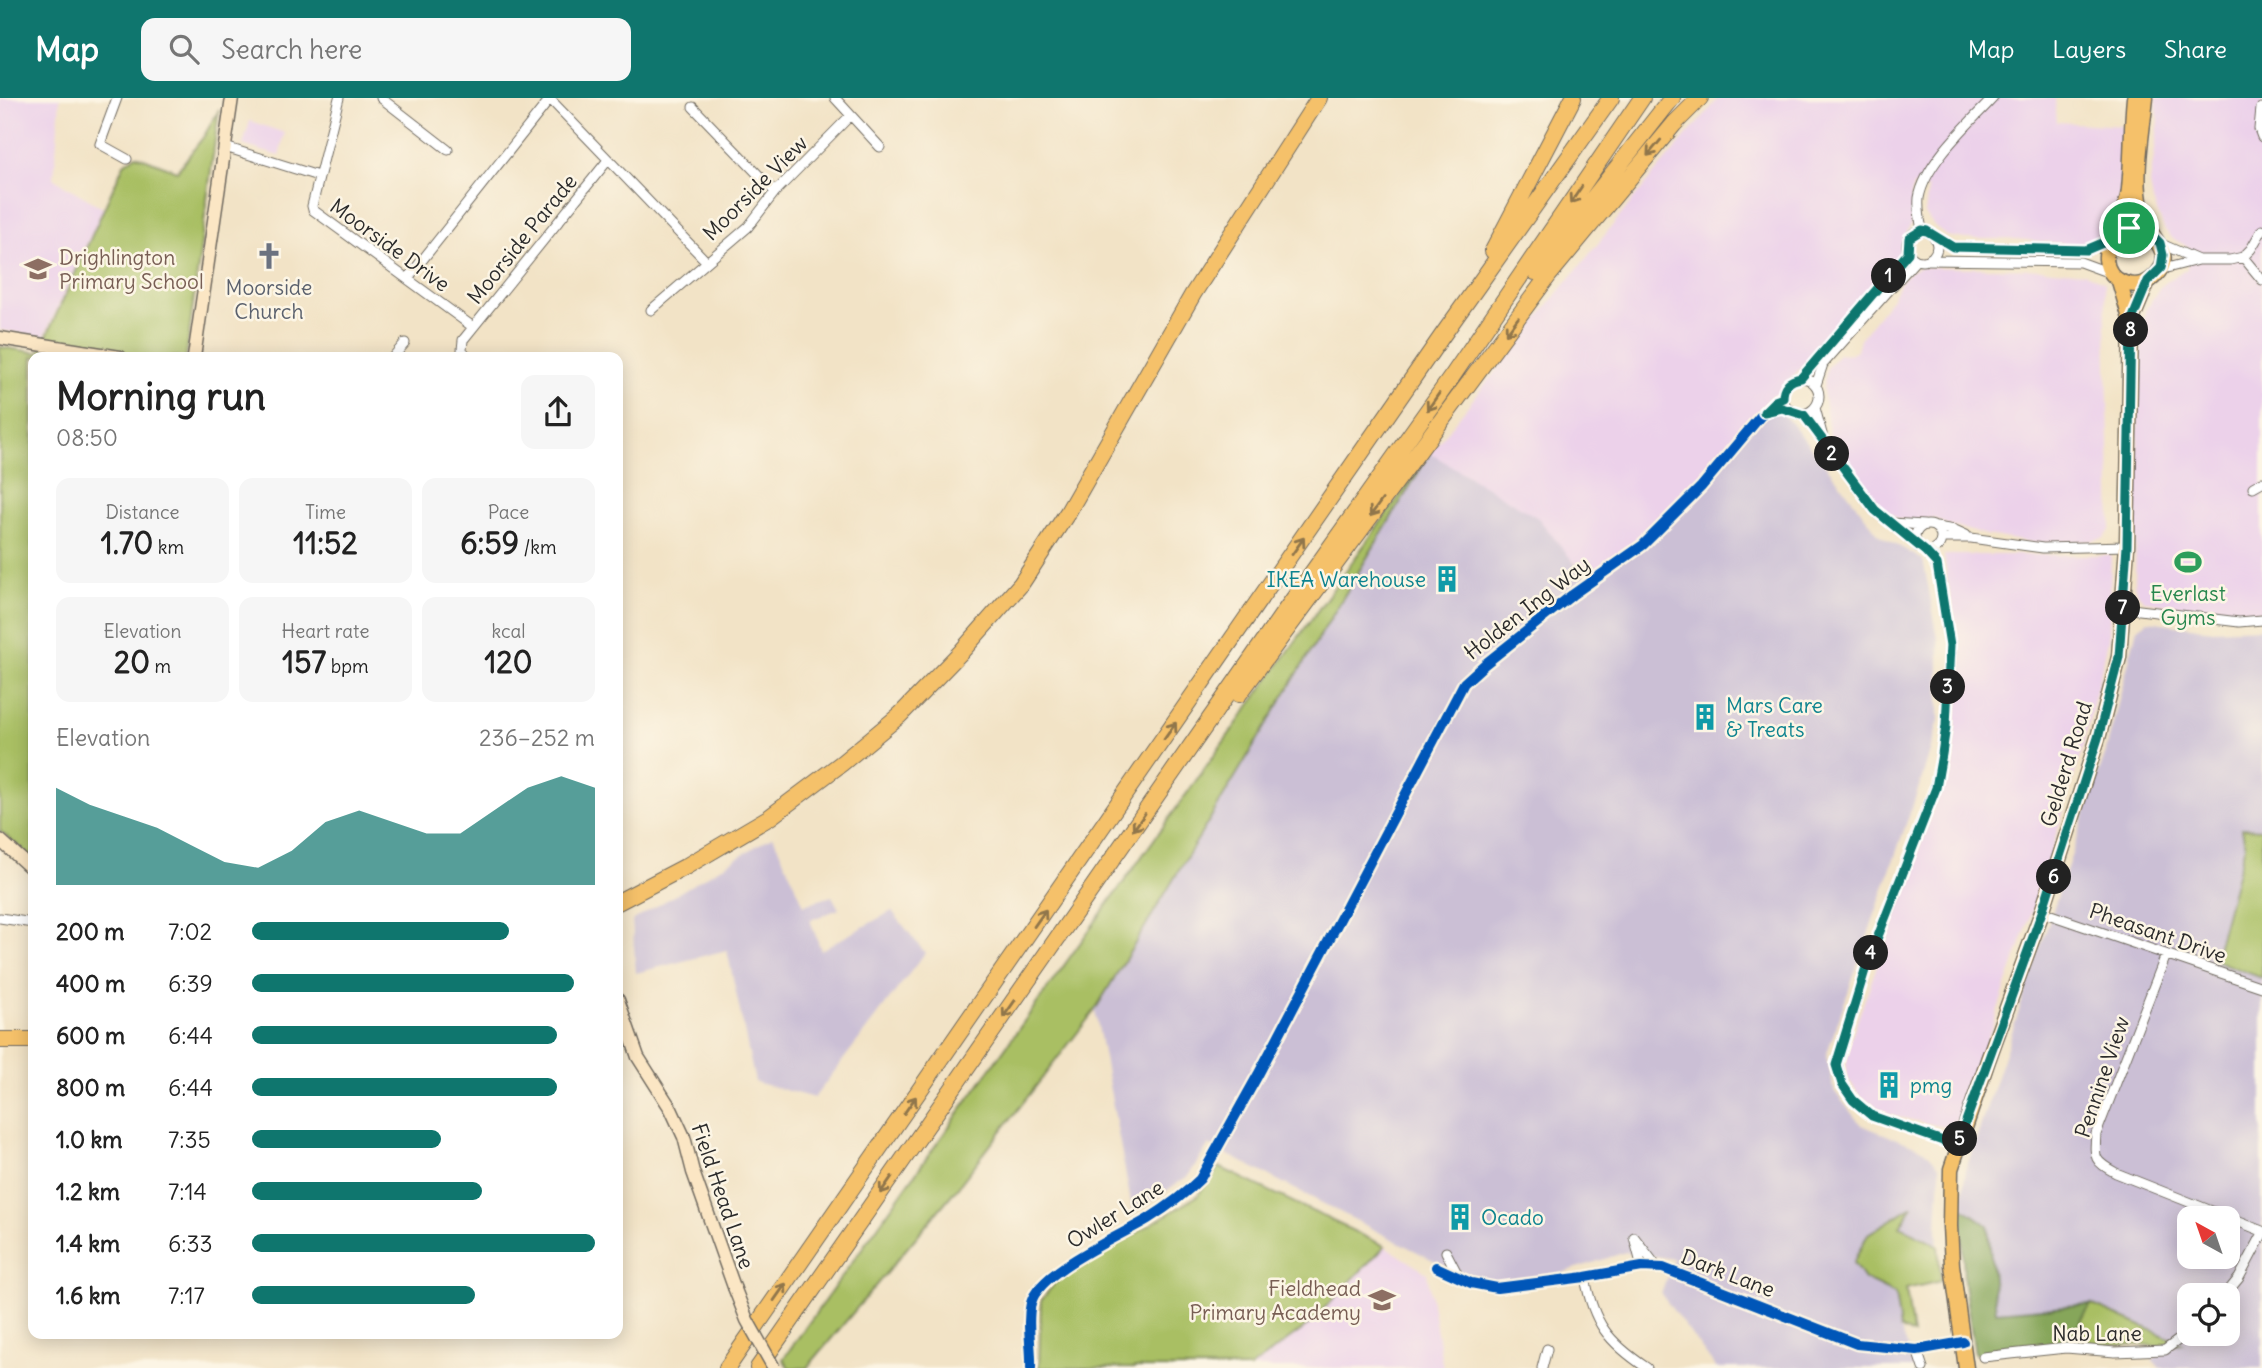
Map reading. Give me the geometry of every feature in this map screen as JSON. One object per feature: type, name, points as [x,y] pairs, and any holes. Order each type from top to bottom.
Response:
[{"type":"highway","points":[[623,898],[685,867],[769,817],[842,763],[900,715],[1021,584],[1068,512],[1193,294],[1319,98]]},
{"type":"highway","points":[[1466,302],[1573,98]]},
{"type":"highway","points":[[727,1368],[1466,302],[1611,98]]},
{"type":"highway","points":[[758,1368],[1453,375],[1642,98]]},
{"type":"highway","points":[[1453,375],[1672,98]]},
{"type":"highway","points":[[1178,766],[1248,684],[1549,275],[1656,145],[1700,98]]},
{"type":"highway","points":[[0,1040],[28,1040]]},
{"type":"main road","points":[[195,352],[232,98]]},
{"type":"main road","name":"Gelderd Road","points":[[1966,1368],[1952,1265],[1951,1169],[2042,912],[2098,738],[2119,657],[2127,546],[2131,322],[2106,257],[2129,191],[2134,98]]},
{"type":"main road","points":[[2146,98],[2138,189],[2163,255],[2159,270]]},
{"type":"main road","points":[[2115,236],[2136,228],[2155,238]]},
{"type":"main road","name":"Gelderd Road","points":[[2131,322],[2148,281],[2159,270]]},
{"type":"main road","points":[[2115,277],[2134,285],[2148,281]]},
{"type":"main road","points":[[0,338],[88,352]]},
{"type":"main road","points":[[0,840],[28,865]]},
{"type":"main road","name":"Field Head Lane","points":[[623,1014],[638,1057],[671,1110],[684,1137],[693,1172],[734,1287],[747,1320],[774,1368]]},
{"type":"street","points":[[117,98],[100,144],[127,159]]},
{"type":"street","name":"Moorside Drive","points":[[339,98],[318,176],[313,210],[473,327]]},
{"type":"street","points":[[381,98],[448,150]]},
{"type":"street","points":[[835,98],[880,147]]},
{"type":"street","points":[[1993,98],[1938,158],[1925,179],[1919,197],[1922,230],[1953,247],[2086,250],[2115,236]]},
{"type":"street","points":[[408,278],[550,99],[706,261]]},
{"type":"street","points":[[693,107],[775,192]]},
{"type":"street","points":[[2261,108],[2259,129],[2262,137]]},
{"type":"street","name":"Moorside View","points":[[651,310],[747,227],[775,192],[850,116]]},
{"type":"street","points":[[225,147],[318,176]]},
{"type":"street","name":"Moorside Parade","points":[[463,352],[463,340],[608,160]]},
{"type":"street","name":"Holden Ing Way","points":[[1305,984],[1464,684],[1565,600],[1643,545],[1701,487],[1764,412],[1775,401],[1783,398],[1785,386],[1801,378],[1908,253],[1909,238],[1922,230]]},
{"type":"street","points":[[2159,270],[2198,260],[2231,260],[2243,257],[2262,230]]},
{"type":"street","points":[[1929,260],[1936,253],[1935,237]]},
{"type":"street","points":[[2155,238],[2198,260]]},
{"type":"street","points":[[2027,248],[2028,257],[2040,257],[2046,261]]},
{"type":"street","points":[[1908,253],[1916,260],[2080,262],[2115,277]]},
{"type":"street","points":[[2243,257],[2262,280]]},
{"type":"street","name":"Holden Ing Way","points":[[1824,441],[1815,408],[1820,397],[1816,385],[1823,364],[1916,260]]},
{"type":"street","name":"Holden Ing Way","points":[[1842,329],[1845,331],[1863,320]]},
{"type":"street","points":[[398,352],[405,344]]},
{"type":"street","points":[[1801,378],[1816,385]]},
{"type":"street","points":[[1783,398],[1787,409]]},
{"type":"street","points":[[1764,412],[1787,409],[1804,415],[1815,408]]},
{"type":"street","points":[[1804,415],[1875,510],[1933,558],[1938,570],[1950,645],[1946,726],[1936,788],[1866,967],[1836,1065],[1842,1084],[1853,1100],[1872,1116],[1957,1146]]},
{"type":"street","points":[[1891,523],[1955,530],[1971,538]]},
{"type":"street","points":[[1916,543],[1915,534],[1924,525]]},
{"type":"street","points":[[1936,527],[1941,560],[1938,570]]},
{"type":"street","points":[[1925,551],[1933,550],[1940,542],[1971,538],[2043,548],[2127,546]]},
{"type":"street","points":[[2123,608],[2239,622],[2262,620]]},
{"type":"street","name":"Pheasant Drive","points":[[2042,912],[2262,987]]},
{"type":"street","points":[[0,918],[28,922]]},
{"type":"street","name":"Pennine View","points":[[2166,955],[2096,1134],[2096,1158],[2100,1164],[2116,1173],[2262,1233]]},
{"type":"street","name":"Owler Lane","points":[[1031,1368],[1029,1323],[1032,1300],[1048,1279],[1088,1252],[1149,1218],[1188,1191],[1200,1179],[1305,984]]},
{"type":"street","points":[[2235,1283],[2262,1233]]},
{"type":"street","points":[[1642,1267],[1634,1237],[1658,1268]]},
{"type":"street","points":[[1446,1252],[1458,1275]]},
{"type":"street","name":"Dark Lane","points":[[1436,1267],[1471,1283],[1497,1288],[1642,1267],[1658,1268],[1857,1344],[1917,1350],[1962,1342]]},
{"type":"street","points":[[1585,1277],[1592,1310],[1603,1331],[1644,1367]]},
{"type":"street","name":"Nab Lane","points":[[1983,1357],[2066,1348],[2115,1352],[2165,1350],[2177,1341]]},
{"type":"street","points":[[1542,1368],[1547,1349]]},
{"type":"street","points":[[1917,1350],[1923,1368]]},
{"type":"street","points":[[2000,1354],[2002,1367]]},
{"type":"shaded area","name":"Drighlington Primary School","points":[[0,98],[60,98],[54,179],[103,208],[44,337],[0,330]]},
{"type":"shaded area","points":[[1719,98],[2055,98],[2057,122],[2122,126],[2120,196],[2108,227],[2094,241],[2078,245],[1946,236],[1925,214],[1928,189],[1913,186],[1911,198],[1915,216],[1905,236],[1904,251],[1709,470],[1639,541],[1596,571],[1581,567],[1430,453],[1649,180]]},
{"type":"shaded area","points":[[2155,98],[2262,98],[2262,611],[2247,615],[2145,601],[2138,594],[2135,583],[2139,387],[2145,311],[2160,287],[2187,270],[2190,248],[2172,238],[2164,229],[2153,201],[2150,183],[2159,121]]},
{"type":"shaded area","points":[[250,121],[285,133],[279,156],[243,145]]},
{"type":"shaded area","points":[[1920,267],[2042,269],[2085,273],[2105,282],[2111,529],[2104,538],[2034,543],[1986,535],[1945,524],[1934,518],[1913,521],[1899,519],[1878,506],[1847,467],[1829,433],[1823,389],[1827,368],[1839,354],[1851,354],[1857,350],[1860,339],[1898,286],[1909,272]]},
{"type":"shaded area","points":[[1771,399],[1879,535],[1923,560],[1939,643],[1939,720],[1924,772],[1826,1056],[1835,1092],[1861,1125],[1925,1150],[1940,1167],[1938,1246],[1900,1226],[1912,1208],[1864,1279],[1895,1294],[1900,1328],[1916,1368],[1716,1368],[1661,1294],[1674,1259],[1626,1252],[1556,1275],[1501,1282],[1470,1276],[1439,1263],[1209,1145],[1188,1176],[1133,1213],[1095,1010],[1430,453],[1538,518],[1589,581],[1652,536]]},
{"type":"shaded area","points":[[1944,555],[2111,555],[2109,636],[2082,751],[2035,903],[1960,1118],[1945,1127],[1893,1116],[1867,1105],[1847,1078],[1846,1052],[1938,796],[1954,738],[1957,653]]},
{"type":"shaded area","points":[[2148,621],[2212,630],[2262,628],[2262,829],[2243,828],[2245,845],[2214,960],[2262,976],[2262,1368],[2160,1368],[2152,1359],[2177,1345],[2240,1346],[2240,1283],[2177,1283],[2177,1342],[2091,1304],[1996,1312],[1988,1225],[1961,1207],[1966,1169],[2105,755],[2137,629]]},
{"type":"shaded area","points":[[773,836],[804,905],[832,896],[839,909],[810,920],[821,950],[892,911],[925,953],[814,1098],[755,1082],[727,950],[636,973],[632,921]]},
{"type":"shaded area","name":"Fieldhead Primary Academy","points":[[1385,1246],[1427,1273],[1443,1368],[1250,1368],[1306,1327]]},
{"type":"green space","points":[[219,110],[187,352],[39,352],[124,164],[136,155],[177,171],[204,136]]},
{"type":"green space","points":[[0,347],[32,352],[28,352],[28,854],[0,831]]},
{"type":"green space","points":[[1430,453],[1095,1010],[957,1188],[807,1368],[789,1368],[783,1359]]},
{"type":"green space","points":[[2242,828],[2262,829],[2262,978],[2214,960],[2245,845]]},
{"type":"green space","points":[[1219,1167],[1385,1246],[1306,1327],[1250,1368],[1039,1368],[1041,1300],[1055,1283],[1197,1196]]},
{"type":"green space","points":[[1913,1206],[1900,1226],[1938,1246],[1941,1281],[1906,1289],[1913,1335],[1900,1328],[1895,1294],[1864,1279],[1853,1263],[1868,1234]]},
{"type":"green space","points":[[1961,1207],[1988,1225],[1996,1312],[2091,1304],[2068,1342],[1975,1354],[1964,1284]]},
{"type":"green space","points":[[2091,1304],[2177,1341],[2177,1344],[2163,1346],[2068,1342]]},
{"type":"cycle path","points":[[1031,1368],[1030,1311],[1037,1291],[1064,1267],[1155,1214],[1200,1179],[1258,1075],[1464,683],[1572,595],[1643,545],[1701,487],[1764,412],[1782,398]]},
{"type":"cycle path","points":[[1925,551],[1933,558],[1938,570],[1950,645],[1942,754],[1935,788],[1866,967],[1837,1064],[1842,1084],[1853,1100],[1872,1116],[1957,1146]]},
{"type":"cycle path","points":[[1436,1267],[1471,1283],[1497,1288],[1642,1267],[1663,1268],[1857,1344],[1917,1350],[1963,1342]]},
{"type":"place","name":"Moorside Church","points":[[269,256]]},
{"type":"place","name":"Drighlington Primary School","points":[[38,269]]},
{"type":"place","name":"Everlast Gyms","points":[[2188,562]]},
{"type":"place","name":"IKEA Warehouse","points":[[1447,579]]},
{"type":"place","name":"Mars Care & Treats","points":[[1705,717]]},
{"type":"place","name":"pmg","points":[[1889,1085]]},
{"type":"place","name":"Ocado","points":[[1460,1217]]},
{"type":"place","name":"Fieldhead Primary Academy","points":[[1382,1300]]},
{"type":"route","points":[[2129,228],[2153,235],[2160,243],[2163,261],[2156,275],[2148,281],[2131,322],[2127,546],[2119,657],[2098,738],[2042,912],[1957,1146],[1872,1116],[1853,1100],[1842,1084],[1836,1065],[1866,967],[1936,788],[1946,726],[1950,645],[1937,564],[1875,510],[1804,415],[1782,408],[1764,412],[1775,401],[1783,398],[1785,386],[1801,378],[1908,253],[1907,243],[1912,234],[1927,231],[1953,247],[2086,250],[2129,228]]}]
